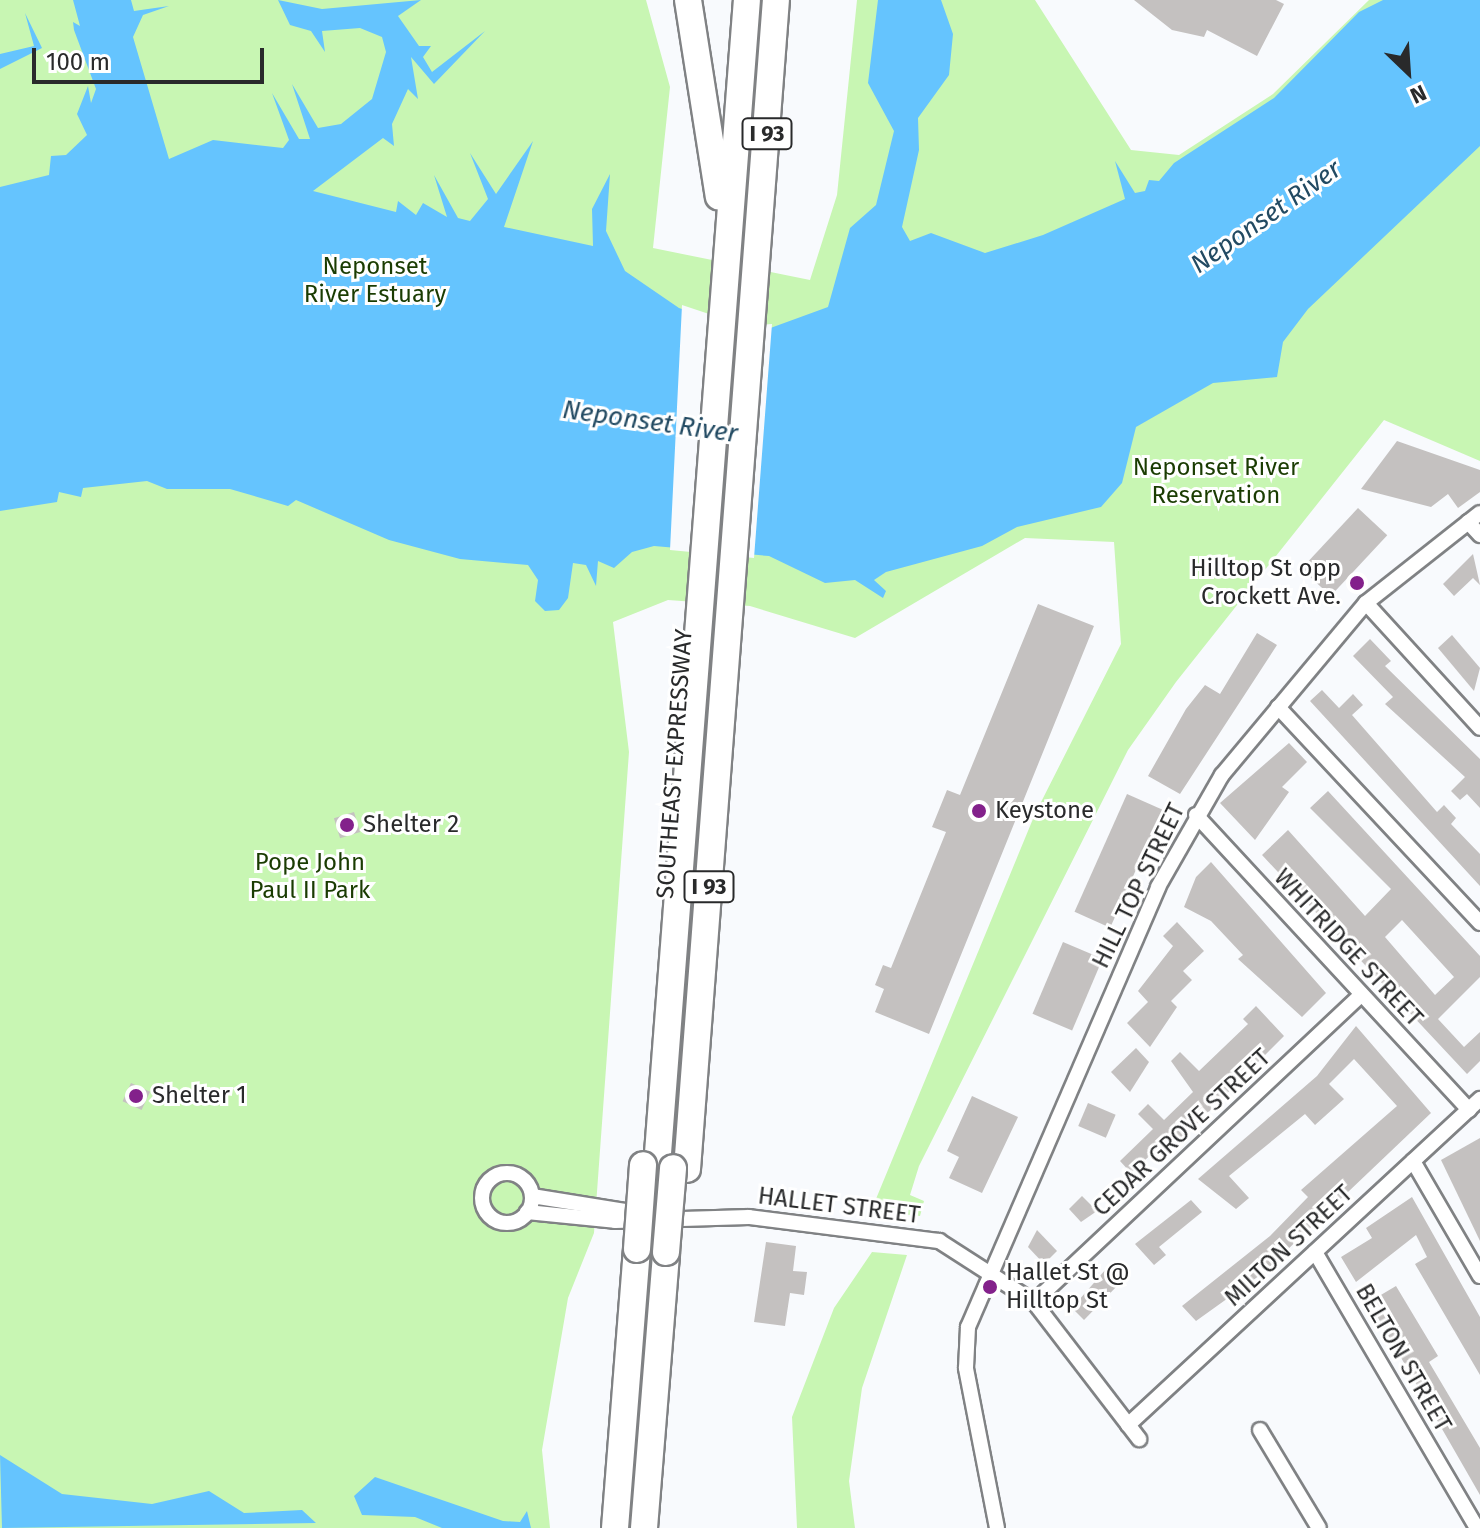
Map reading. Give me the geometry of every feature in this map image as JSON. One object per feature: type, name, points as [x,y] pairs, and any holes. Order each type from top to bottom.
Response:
[{"type":"highway","points":[[688,0],[719,197]]},
{"type":"highway","name":"SOUTHEAST EXPRESSWAY","points":[[615,1528],[658,1251],[736,264],[719,197],[733,0]]},
{"type":"highway","name":"I 93","points":[[736,264],[747,0]]},
{"type":"highway","name":"I 93","points":[[736,264],[762,0]]},
{"type":"highway","name":"SOUTHEAST EXPRESSWAY","points":[[658,1528],[658,1251],[736,264],[770,88],[776,0]]},
{"type":"highway","points":[[770,88],[795,0]]},
{"type":"highway","name":"I 93","points":[[629,1528],[658,1251]]},
{"type":"highway","name":"I 93","points":[[644,1528],[658,1251]]},
{"type":"street","points":[[1474,518],[1480,535]]},
{"type":"street","name":"HILL TOP STREET","points":[[991,1271],[1196,815],[1278,707],[1366,603],[1474,518]]},
{"type":"street","points":[[1366,603],[1480,728]]},
{"type":"street","points":[[1278,707],[1480,923]]},
{"type":"street","name":"WHITRIDGE STREET","points":[[1196,815],[1360,996],[1474,1104]]},
{"type":"street","name":"CEDAR GROVE STREET","points":[[1034,1302],[1360,996]]},
{"type":"street","name":"MILTON STREET","points":[[1128,1425],[1474,1104]]},
{"type":"street","points":[[1413,1161],[1480,1276]]},
{"type":"street","name":"HALLET STREET","points":[[648,1216],[532,1196],[522,1178],[508,1173],[483,1190],[486,1211],[498,1221],[527,1212],[615,1221],[648,1216],[749,1217],[917,1236],[991,1271],[1034,1302],[1139,1439]]},
{"type":"street","points":[[527,1212],[532,1196]]},
{"type":"street","name":"BELTON STREET","points":[[1315,1252],[1477,1528]]},
{"type":"street","points":[[991,1271],[971,1318],[965,1356],[997,1528]]},
{"type":"street","points":[[1260,1430],[1319,1528]]},
{"type":"green space","points":[[0,0],[646,0],[670,87],[653,248],[810,280],[837,195],[857,0],[1035,0],[1131,150],[1179,155],[1273,94],[1369,0],[1480,0],[1480,461],[1384,420],[1176,682],[1128,750],[919,1166],[910,1195],[924,1201],[920,1216],[871,1211],[1035,814],[1121,644],[1114,542],[1025,538],[855,638],[750,606],[668,600],[613,622],[629,752],[594,1233],[568,1298],[542,1450],[550,1528],[0,1528]]},
{"type":"green space","points":[[872,1252],[907,1255],[862,1388],[849,1481],[855,1528],[797,1528],[792,1417],[834,1308]]},
{"type":"water","name":"Neponset River Estuary","points":[[73,0],[131,0],[134,11],[169,6],[143,15],[133,37],[169,159],[213,140],[283,148],[289,140],[272,93],[299,139],[310,139],[292,84],[318,128],[341,124],[372,99],[386,52],[382,37],[360,28],[322,31],[325,52],[311,31],[290,25],[278,0],[322,9],[421,0],[398,16],[419,46],[431,46],[423,57],[432,72],[485,31],[434,84],[411,57],[418,99],[408,89],[392,124],[394,146],[383,138],[313,191],[396,212],[398,201],[416,215],[423,203],[447,217],[434,175],[458,218],[470,221],[488,199],[470,153],[496,194],[533,141],[504,227],[593,246],[592,209],[610,174],[606,231],[625,271],[679,308],[735,327],[765,330],[828,307],[850,228],[876,205],[894,131],[868,83],[878,0],[941,0],[953,34],[949,75],[918,118],[919,150],[902,227],[910,241],[931,233],[985,253],[1043,235],[1125,199],[1115,161],[1135,193],[1145,191],[1149,180],[1159,181],[1174,163],[1274,98],[1359,12],[1383,0],[1480,0],[1480,146],[1308,309],[1283,342],[1277,377],[1213,383],[1136,427],[1122,483],[1101,507],[1017,527],[982,546],[886,572],[874,580],[886,591],[883,598],[855,580],[825,583],[769,556],[654,546],[632,552],[614,568],[598,561],[596,586],[586,565],[573,563],[568,598],[559,610],[545,611],[535,601],[538,580],[528,565],[460,559],[389,540],[296,500],[288,506],[230,489],[167,489],[147,481],[83,488],[81,497],[59,492],[57,502],[0,511],[0,187],[49,175],[51,156],[66,155],[87,135],[77,114],[88,86],[91,103],[96,89],[74,30],[73,22],[80,26]]},
{"type":"water","points":[[25,13],[42,48],[0,69],[0,54],[34,46]]},
{"type":"water","points":[[0,1455],[62,1494],[152,1504],[209,1491],[244,1513],[302,1510],[316,1523],[2,1528]]},
{"type":"water","points":[[375,1477],[503,1521],[520,1522],[527,1511],[531,1528],[442,1528],[415,1517],[362,1515],[354,1496]]},
{"type":"pier","points":[[682,305],[745,326],[772,324],[754,558],[670,550]]},
{"type":"building","points":[[1134,0],[1276,0],[1284,4],[1257,56],[1207,30],[1204,37],[1172,30]]},
{"type":"building","points":[[1397,441],[1480,470],[1480,492],[1458,508],[1448,494],[1431,507],[1361,489]]},
{"type":"building","points":[[1358,508],[1387,535],[1331,596],[1301,569]]},
{"type":"building","points":[[1473,554],[1480,585],[1473,578],[1454,596],[1443,584]]},
{"type":"building","name":"Keystone","points":[[1038,604],[1094,626],[929,1034],[875,1012],[884,989],[875,985],[883,965],[891,968],[946,832],[932,827],[947,790],[960,795]]},
{"type":"building","points":[[1257,633],[1277,645],[1180,794],[1148,776],[1186,709],[1205,685],[1220,694]]},
{"type":"building","points":[[1452,635],[1480,668],[1474,691],[1438,648]]},
{"type":"building","points":[[1370,639],[1391,661],[1385,666],[1480,759],[1480,808],[1467,794],[1460,800],[1451,791],[1465,777],[1385,704],[1393,697],[1353,656]]},
{"type":"building","points":[[1322,690],[1339,708],[1353,694],[1363,705],[1352,715],[1437,812],[1444,805],[1456,818],[1451,824],[1480,854],[1480,886],[1310,701]]},
{"type":"building","points":[[1289,743],[1307,762],[1282,787],[1289,792],[1255,840],[1220,803]]},
{"type":"building","points":[[1328,791],[1480,956],[1480,977],[1438,1019],[1464,1047],[1480,1032],[1480,1061],[1467,1074],[1262,855],[1288,830],[1365,916],[1391,889],[1310,808]],"holes":[[[1402,920],[1454,977],[1435,995],[1385,937]]]},
{"type":"building","points":[[1127,794],[1163,810],[1110,928],[1075,912]]},
{"type":"building","name":"Shelter 2","points":[[354,812],[360,832],[340,838],[334,818]]},
{"type":"building","points":[[1211,862],[1326,993],[1302,1017],[1238,959],[1243,955],[1211,921],[1184,907],[1196,877]]},
{"type":"building","points":[[1177,922],[1204,951],[1183,971],[1192,980],[1171,1001],[1177,1007],[1150,1047],[1127,1023],[1148,1002],[1138,991],[1173,946],[1163,936]]},
{"type":"building","points":[[1063,942],[1103,959],[1072,1031],[1033,1014]]},
{"type":"building","points":[[1256,1006],[1284,1036],[1165,1156],[1158,1148],[1131,1173],[1120,1161],[1153,1129],[1138,1114],[1148,1104],[1164,1120],[1193,1092],[1171,1061],[1180,1052],[1199,1071],[1248,1024],[1243,1019]]},
{"type":"building","points":[[1356,1026],[1431,1113],[1263,1273],[1196,1321],[1182,1306],[1270,1236],[1308,1197],[1301,1190],[1397,1106],[1354,1059],[1329,1084],[1344,1099],[1315,1125],[1305,1114],[1229,1176],[1249,1198],[1236,1209],[1198,1179],[1317,1076]]},
{"type":"building","points":[[1136,1048],[1149,1062],[1130,1092],[1111,1072]]},
{"type":"building","name":"Shelter 1","points":[[131,1083],[150,1092],[142,1110],[123,1101]]},
{"type":"building","points":[[972,1096],[1018,1117],[982,1193],[949,1178],[959,1157],[947,1151]]},
{"type":"building","points":[[1088,1103],[1116,1115],[1106,1138],[1078,1126]]},
{"type":"building","points":[[1480,1138],[1480,1241],[1441,1160]]},
{"type":"building","points":[[1082,1196],[1097,1211],[1081,1222],[1069,1209]]},
{"type":"building","points":[[1412,1197],[1480,1317],[1480,1375],[1415,1264],[1427,1257],[1416,1235],[1356,1282],[1341,1257],[1372,1238],[1366,1228]]},
{"type":"building","points":[[1191,1200],[1202,1212],[1159,1247],[1166,1255],[1154,1265],[1135,1244]]},
{"type":"building","points":[[1037,1230],[1057,1251],[1044,1264],[1028,1247]]},
{"type":"building","points":[[766,1242],[796,1246],[793,1271],[807,1272],[804,1295],[790,1293],[785,1326],[754,1322]]},
{"type":"building","points":[[1106,1269],[1119,1284],[1084,1320],[1072,1308]]},
{"type":"building","points":[[1396,1286],[1438,1356],[1429,1362],[1480,1448],[1480,1495],[1369,1302]]},
{"type":"place","name":"Hilltop St opp Crockett Ave.","points":[[1357,583]]},
{"type":"place","name":"Keystone","points":[[979,811]]},
{"type":"place","name":"Shelter 2","points":[[347,825]]},
{"type":"place","name":"Shelter 1","points":[[136,1096]]},
{"type":"place","name":"Hallet St @ Hilltop St","points":[[990,1287]]},
{"type":"water label","name":"Neponset River","points":[[1266,217]]},
{"type":"water label","name":"Neponset River","points":[[650,422]]},
{"type":"park label","name":"Neponset River Reservation","points":[[1216,482]]},
{"type":"park label","name":"Pope John Paul II Park","points":[[310,877]]}]
